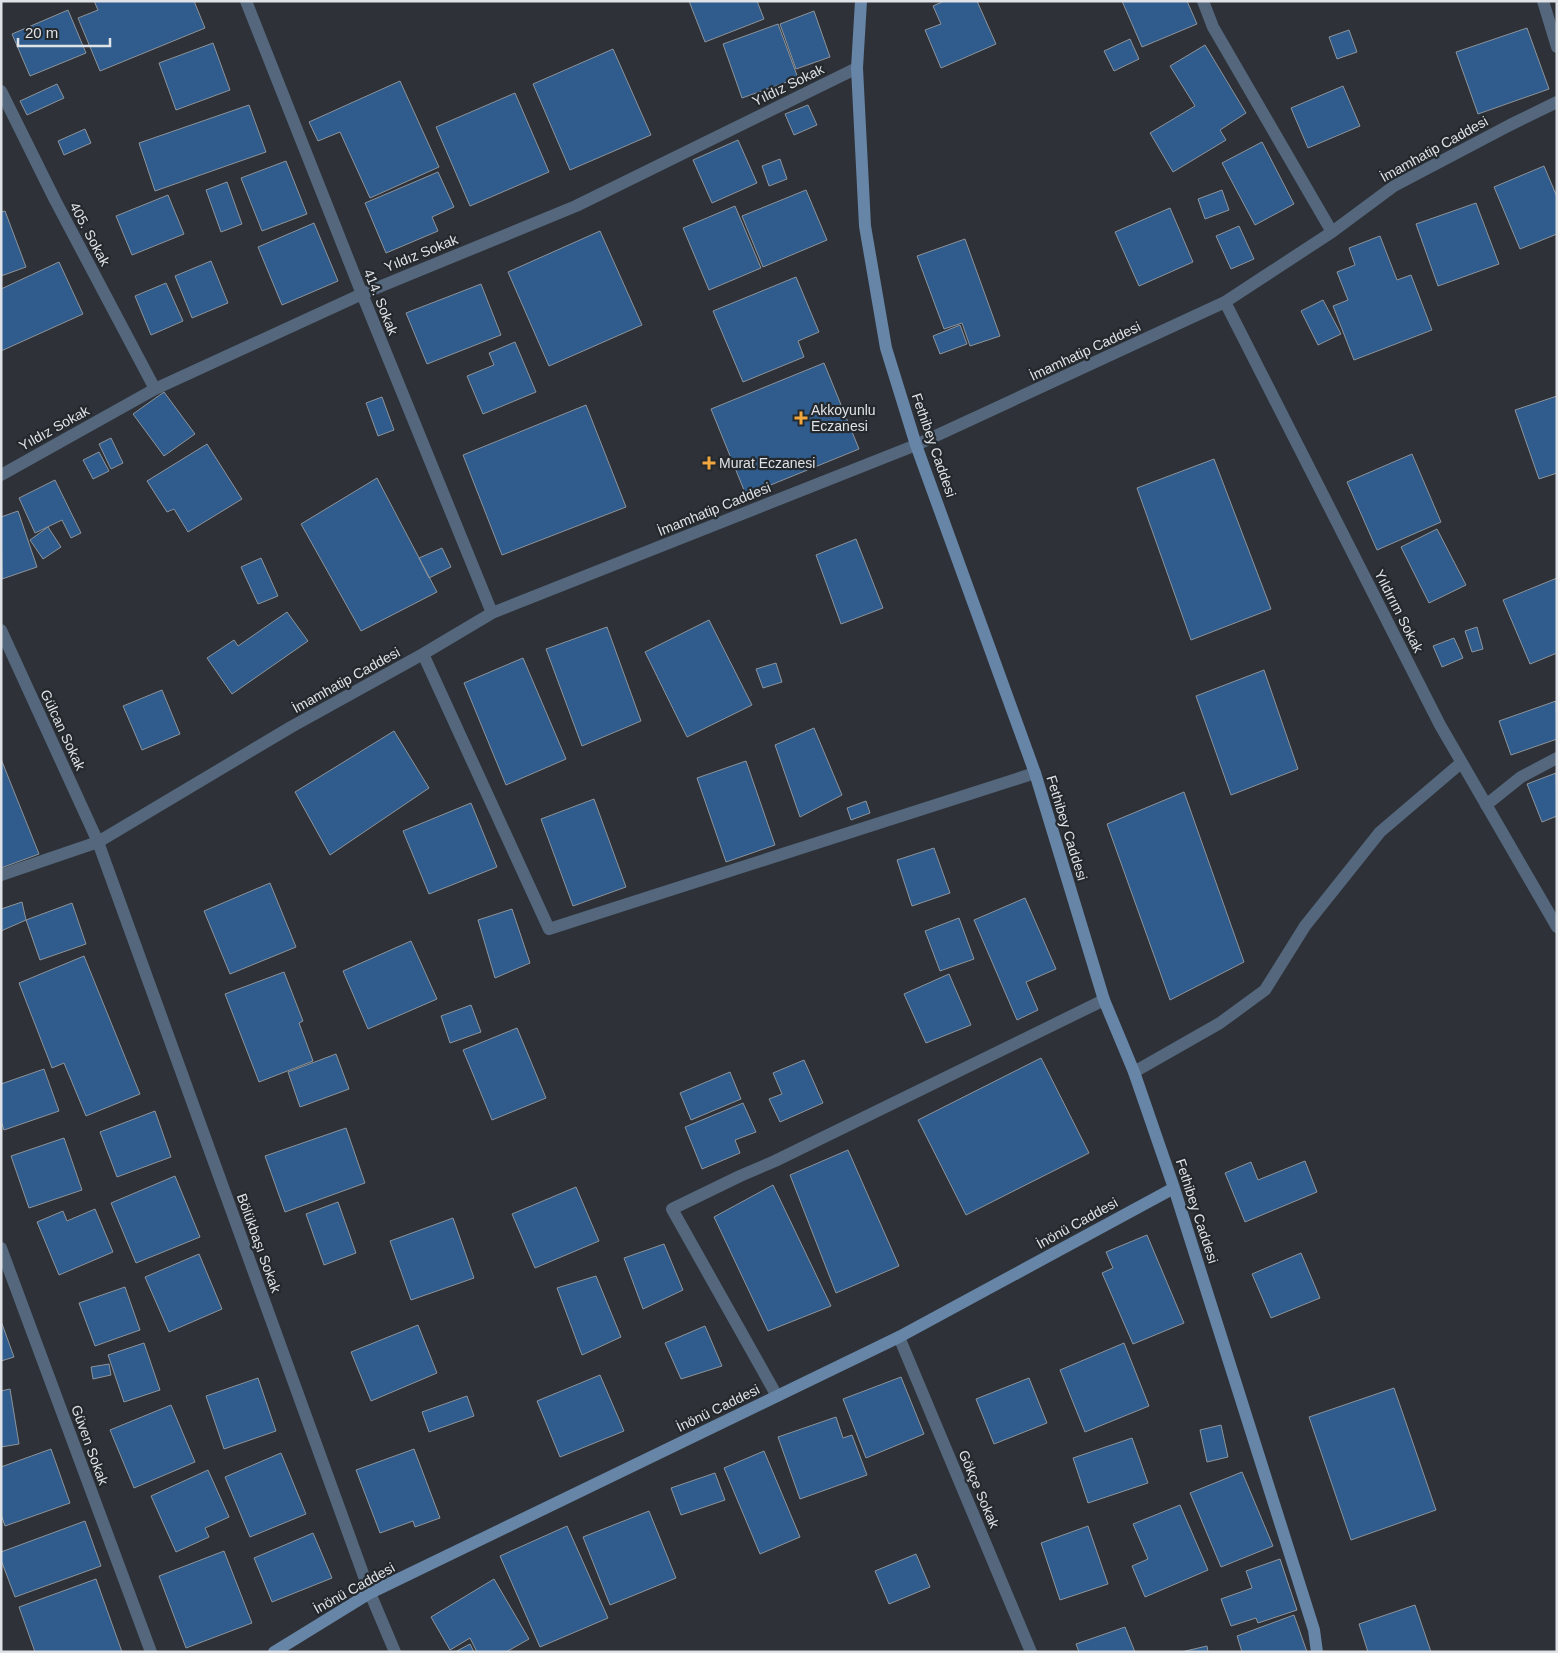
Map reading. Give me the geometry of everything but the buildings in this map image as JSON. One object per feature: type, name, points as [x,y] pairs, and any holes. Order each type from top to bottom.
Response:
[{"type":"street","name":"414. Sokak","points":[[246,1],[362,294],[492,613]]},
{"type":"street","name":"Fethibey Caddesi","points":[[861,1],[857,68],[865,226],[886,348],[916,445],[1035,773],[1104,1000],[1134,1072],[1174,1188],[1314,1630],[1317,1652]]},
{"type":"street","points":[[1204,1],[1213,27],[1332,232]]},
{"type":"street","points":[[1543,1],[1557,47]]},
{"type":"street","name":"Yıldız Sokak","points":[[1,475],[155,389],[362,294],[576,206],[857,68]]},
{"type":"street","name":"405. Sokak","points":[[1,91],[55,200],[155,389]]},
{"type":"street","name":"İmamhatip Caddesi","points":[[1,875],[98,842],[291,727],[424,654],[492,613],[916,445],[1225,302],[1332,232],[1394,186],[1557,102]]},
{"type":"street","name":"Yıldırım Sokak","points":[[1225,302],[1461,763],[1557,927]]},
{"type":"street","name":"Gülcan Sokak","points":[[1,630],[98,842]]},
{"type":"street","points":[[424,654],[549,929],[1035,773]]},
{"type":"street","points":[[1486,805],[1521,777],[1557,758]]},
{"type":"street","points":[[1134,1072],[1220,1023],[1265,990],[1305,926],[1380,832],[1461,763]]},
{"type":"street","name":"Bölükbaşı Sokak","points":[[98,842],[370,1594],[395,1652]]},
{"type":"street","points":[[777,1396],[672,1209],[775,1161],[1104,1000]]},
{"type":"street","name":"İnönü Caddesi","points":[[274,1652],[370,1594],[899,1337],[1174,1188]]},
{"type":"street","name":"Güven Sokak","points":[[1,1248],[151,1652]]},
{"type":"street","name":"Gökçe Sokak","points":[[899,1337],[1031,1652]]},
{"type":"place","name":"Akkoyunlu Eczanesi","points":[[801,418]]},
{"type":"place","name":"Murat Eczanesi","points":[[709,463]]}]
